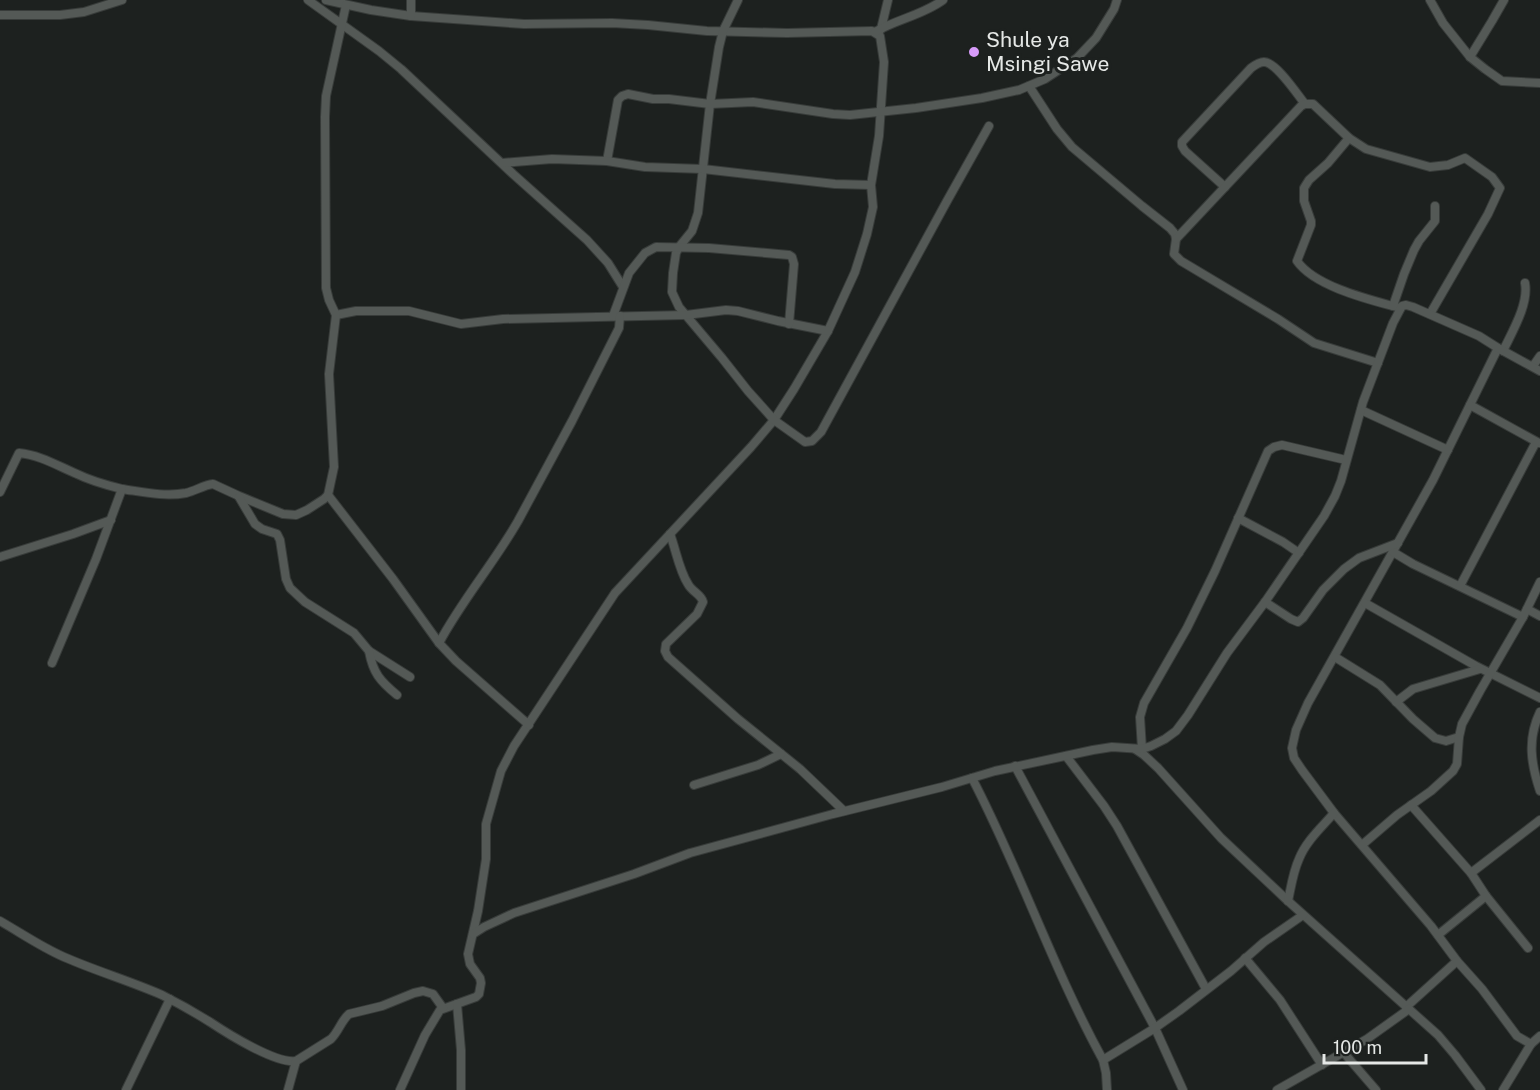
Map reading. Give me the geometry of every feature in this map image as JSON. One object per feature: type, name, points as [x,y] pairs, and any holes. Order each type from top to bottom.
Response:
[{"type":"street","points":[[0,15],[60,15],[84,12],[122,0]]},
{"type":"street","points":[[308,0],[401,69],[587,240],[608,263],[623,287]]},
{"type":"street","points":[[326,0],[411,16],[524,24],[612,23],[787,33],[878,30],[920,13],[944,0]]},
{"type":"street","points":[[411,0],[411,16]]},
{"type":"street","points":[[738,0],[723,31],[716,64],[696,223],[676,253],[672,292],[679,307],[748,391],[774,420],[805,442],[812,441],[821,432],[989,126]]},
{"type":"street","points":[[400,1090],[437,1014],[443,1008],[480,994],[480,978],[468,959],[468,954],[478,911],[486,859],[486,825],[489,809],[501,771],[514,746],[615,593],[774,420],[795,389],[828,331],[855,272],[873,207],[871,185],[879,136],[883,52],[878,30],[888,0]]},
{"type":"street","points":[[607,161],[618,100],[628,94],[652,99],[710,104],[769,103],[850,115],[982,98],[1029,86],[1045,79],[1077,58],[1096,38],[1118,0]]},
{"type":"street","points":[[1430,0],[1443,23],[1470,57],[1502,81],[1540,83]]},
{"type":"street","points":[[1470,57],[1504,0]]},
{"type":"street","points":[[0,492],[19,453],[29,454],[53,463],[94,482],[122,489],[169,494],[188,493],[213,484],[284,514],[296,515],[324,500],[328,495],[334,467],[329,374],[336,315],[326,288],[325,117],[326,96],[346,5]]},
{"type":"street","points":[[1226,187],[1185,151],[1182,142],[1251,68],[1259,63],[1270,63],[1305,104]]},
{"type":"street","points":[[1029,86],[1057,129],[1072,147],[1170,228],[1176,239],[1174,254],[1185,264],[1314,343],[1378,363]]},
{"type":"street","points":[[1176,239],[1305,104],[1316,105],[1349,138],[1366,149],[1430,168],[1448,165],[1465,158],[1492,177],[1500,188],[1488,214],[1430,314]]},
{"type":"street","points":[[1349,138],[1304,188],[1304,201],[1311,225],[1297,261],[1300,266],[1324,283],[1354,295],[1397,307],[1406,305],[1430,314],[1469,331],[1500,350],[1537,368],[1540,356]]},
{"type":"street","points":[[502,162],[552,159],[607,161],[835,184],[871,185]]},
{"type":"street","points":[[473,934],[514,913],[634,874],[690,853],[1015,766],[1112,747],[1152,746],[1176,731],[1205,690],[1227,653],[1299,553],[1335,496],[1360,410],[1393,323],[1404,274],[1419,241],[1435,221],[1435,206]]},
{"type":"street","points":[[439,643],[509,537],[572,421],[619,328],[616,316],[629,273],[645,253],[656,247],[679,247],[789,255],[794,260],[789,324]]},
{"type":"street","points":[[1525,283],[1526,297],[1523,305],[1433,480],[1308,703],[1296,730],[1292,748],[1294,758],[1334,813],[1438,935],[1517,1036],[1531,1044]]},
{"type":"street","points":[[336,315],[356,311],[409,311],[461,324],[503,319],[686,315],[726,310],[828,331]]},
{"type":"street","points":[[1460,586],[1538,443],[1470,405]]},
{"type":"street","points":[[1360,410],[1448,450]]},
{"type":"street","points":[[1347,460],[1292,446],[1282,445],[1268,451],[1187,628],[1144,703],[1140,717],[1138,748],[1221,838],[1303,915],[1438,1035],[1481,1090]]},
{"type":"street","points":[[52,663],[96,560],[122,489]]},
{"type":"street","points":[[328,495],[439,643],[462,667],[529,724]]},
{"type":"street","points":[[239,496],[255,524],[277,534],[290,588],[305,602],[354,633],[369,651],[410,677]]},
{"type":"street","points":[[1238,518],[1299,553]]},
{"type":"street","points":[[0,557],[111,520]]},
{"type":"street","points":[[670,534],[685,578],[703,602],[697,614],[666,644],[665,651],[668,657],[800,769],[844,811]]},
{"type":"street","points":[[1265,602],[1298,622],[1323,590],[1344,569],[1359,558],[1398,543]]},
{"type":"street","points":[[1393,552],[1460,586],[1525,613],[1540,616]]},
{"type":"street","points":[[1362,845],[1453,771],[1457,764],[1462,724],[1540,582]]},
{"type":"street","points":[[1365,603],[1480,669],[1540,698]]},
{"type":"street","points":[[369,651],[372,666],[378,678],[397,695]]},
{"type":"street","points":[[1335,657],[1373,680],[1435,738],[1446,741],[1459,737]]},
{"type":"street","points":[[1396,702],[1413,689],[1480,669]]},
{"type":"street","points":[[1540,712],[1531,746],[1533,770],[1540,791]]},
{"type":"street","points":[[694,785],[758,765],[781,754]]},
{"type":"street","points":[[1066,756],[1117,826],[1206,989]]},
{"type":"street","points":[[1015,766],[1155,1028],[1183,1090]]},
{"type":"street","points":[[972,778],[992,815],[1065,984],[1103,1060],[1107,1090]]},
{"type":"street","points":[[1411,805],[1471,873],[1486,896],[1528,948]]},
{"type":"street","points":[[1288,901],[1299,857],[1307,844],[1334,813]]},
{"type":"street","points":[[1471,873],[1540,820]]},
{"type":"street","points":[[1438,935],[1486,896]]},
{"type":"street","points":[[1103,1060],[1155,1028],[1264,942],[1303,915]]},
{"type":"street","points":[[0,921],[63,957],[170,999],[230,1035],[269,1055],[292,1062],[331,1039],[345,1017],[350,1014],[423,991],[433,994],[443,1008]]},
{"type":"street","points":[[1245,958],[1280,1000],[1322,1065]]},
{"type":"street","points":[[1276,1090],[1344,1053],[1389,1024],[1457,961]]},
{"type":"street","points":[[126,1090],[170,999]]},
{"type":"street","points":[[457,1004],[460,1027],[461,1090]]},
{"type":"street","points":[[1503,1090],[1531,1044],[1540,1036]]},
{"type":"street","points":[[1344,1053],[1376,1090]]},
{"type":"street","points":[[288,1090],[296,1061]]},
{"type":"place","name":"Shule ya Msingi Sawe","points":[[974,52]]}]
